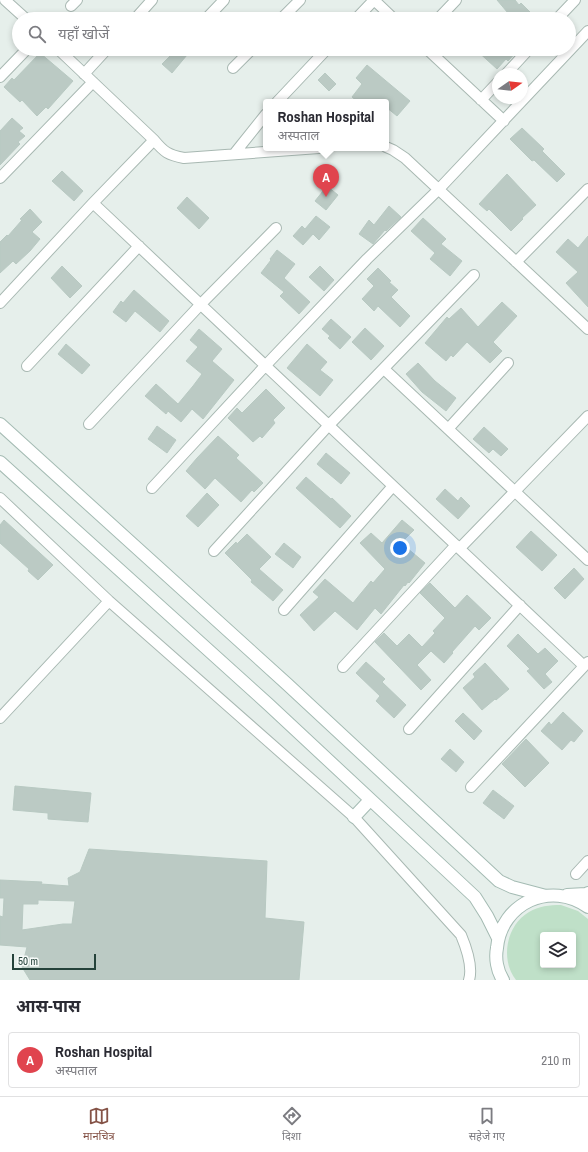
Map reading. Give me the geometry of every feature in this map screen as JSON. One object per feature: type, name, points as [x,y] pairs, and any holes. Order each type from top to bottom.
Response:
[{"type":"street","points":[[5,0],[18,12]]},
{"type":"street","points":[[141,12],[152,0]]},
{"type":"street","points":[[213,12],[224,0]]},
{"type":"street","points":[[288,12],[300,0]]},
{"type":"street","points":[[363,12],[374,0],[387,12]]},
{"type":"street","points":[[445,12],[456,0]]},
{"type":"street","points":[[564,12],[575,0]]},
{"type":"street","points":[[576,44],[588,31]]},
{"type":"street","points":[[0,77],[20,56]]},
{"type":"street","points":[[65,56],[154,140],[162,150],[171,156],[184,158],[276,151]]},
{"type":"street","points":[[84,74],[101,56]]},
{"type":"street","points":[[233,68],[245,56]]},
{"type":"street","points":[[280,99],[320,56]]},
{"type":"street","points":[[434,56],[504,121]]},
{"type":"street","points":[[512,68],[523,56]]},
{"type":"street","points":[[152,488],[367,259],[439,189],[565,56]]},
{"type":"street","points":[[0,178],[93,82]]},
{"type":"street","points":[[481,100],[492,88]]},
{"type":"street","points":[[234,154],[263,118]]},
{"type":"street","points":[[0,303],[154,140]]},
{"type":"street","points":[[389,149],[405,158],[588,329]]},
{"type":"street","points":[[516,262],[588,189]]},
{"type":"street","points":[[93,203],[520,605],[586,664],[471,787]]},
{"type":"street","points":[[89,424],[201,304],[276,228]]},
{"type":"street","points":[[28,366],[139,246]]},
{"type":"street","points":[[214,551],[329,425],[474,275]]},
{"type":"street","points":[[448,429],[508,363]]},
{"type":"street","points":[[384,369],[588,560]]},
{"type":"street","points":[[343,667],[458,546],[586,423]]},
{"type":"street","points":[[0,424],[292,689],[499,881],[512,887],[572,898],[588,907]]},
{"type":"street","points":[[0,462],[262,698],[475,897],[498,938]]},
{"type":"street","points":[[284,610],[393,486]]},
{"type":"street","points":[[0,498],[109,601],[354,817],[461,935],[467,949],[469,980]]},
{"type":"street","points":[[0,718],[109,601]]},
{"type":"street","points":[[409,729],[520,605]]},
{"type":"street","points":[[354,817],[370,800]]},
{"type":"street","points":[[576,874],[588,861]]},
{"type":"street","points":[[500,979],[496,957],[498,938],[504,923],[514,911],[529,900],[551,895],[588,893]]},
{"type":"green space","points":[[561,905],[578,911],[588,919],[588,980],[516,980],[511,972],[507,953],[508,943],[515,925],[529,912],[544,906]]},
{"type":"building","points":[[497,0],[515,0],[519,5],[521,3],[530,12],[507,12]]},
{"type":"building","points":[[37,56],[44,56],[73,81],[48,109],[46,107],[37,116],[22,100],[20,102],[4,87],[12,78],[14,80]]},
{"type":"building","points":[[170,56],[186,56],[172,73],[162,64]]},
{"type":"building","points":[[483,56],[513,56],[508,61],[506,59],[498,68],[496,68]]},
{"type":"building","points":[[367,65],[410,101],[397,116],[389,109],[389,99],[354,99],[352,97],[362,84],[356,78]]},
{"type":"building","points":[[325,73],[336,84],[329,91],[318,80]]},
{"type":"building","points":[[12,118],[23,128],[19,131],[25,136],[18,142],[20,144],[0,165],[0,131]]},
{"type":"building","points":[[522,128],[544,149],[542,151],[565,174],[557,182],[534,160],[532,161],[510,139]]},
{"type":"building","points":[[62,171],[83,191],[74,201],[52,181]]},
{"type":"building","points":[[507,174],[536,205],[511,231],[489,209],[487,211],[479,204]]},
{"type":"building","points":[[327,186],[338,195],[326,210],[315,201]]},
{"type":"building","points":[[187,197],[209,218],[199,229],[177,208]]},
{"type":"building","points":[[389,206],[401,217],[386,231],[385,230],[373,244],[359,234],[369,220],[374,225]]},
{"type":"building","points":[[30,209],[42,222],[32,232],[40,239],[16,264],[13,261],[0,273],[0,242],[7,235],[8,236],[22,220],[20,219]]},
{"type":"building","points":[[316,216],[330,227],[319,240],[313,234],[303,245],[293,236],[302,226],[305,229]]},
{"type":"building","points":[[423,218],[446,239],[441,244],[462,261],[450,276],[430,259],[435,253],[411,231]]},
{"type":"building","points":[[588,236],[588,307],[566,283],[578,272],[556,252],[568,239],[578,248]]},
{"type":"building","points":[[277,250],[295,264],[284,278],[310,302],[299,314],[280,296],[284,292],[261,273]]},
{"type":"building","points":[[62,266],[82,286],[70,298],[51,278]]},
{"type":"building","points":[[320,266],[334,280],[324,291],[309,277]]},
{"type":"building","points":[[378,268],[391,281],[389,282],[398,290],[391,297],[410,316],[400,327],[378,306],[374,311],[362,299],[374,286],[367,279]]},
{"type":"building","points":[[134,290],[169,321],[160,332],[135,311],[126,322],[113,312],[121,301],[123,303]]},
{"type":"building","points":[[502,302],[517,316],[493,342],[502,351],[490,363],[467,342],[453,357],[451,355],[446,361],[425,343],[447,317],[449,319],[461,308],[478,327]]},
{"type":"building","points":[[331,319],[351,337],[340,349],[328,338],[330,336],[322,329]]},
{"type":"building","points":[[365,328],[384,346],[371,360],[352,342]]},
{"type":"building","points":[[199,329],[222,349],[212,361],[234,380],[203,419],[192,409],[181,422],[168,411],[166,414],[145,396],[156,384],[178,404],[193,386],[202,374],[186,361],[198,347],[190,340]]},
{"type":"building","points":[[66,344],[90,365],[82,374],[58,354]]},
{"type":"building","points":[[307,344],[327,362],[320,370],[333,380],[320,396],[287,368]]},
{"type":"building","points":[[418,363],[435,381],[456,398],[446,411],[422,392],[406,374]]},
{"type":"building","points":[[266,389],[285,408],[273,420],[275,423],[262,438],[260,436],[253,442],[228,418],[237,408],[242,413]]},
{"type":"building","points":[[157,426],[176,440],[167,453],[148,439]]},
{"type":"building","points":[[484,427],[508,449],[501,456],[493,449],[489,453],[473,439]]},
{"type":"building","points":[[218,436],[239,455],[236,458],[263,483],[254,492],[252,490],[241,502],[215,478],[205,489],[186,471]]},
{"type":"building","points":[[326,453],[350,473],[341,484],[317,464]]},
{"type":"building","points":[[306,477],[351,516],[340,528],[296,488]]},
{"type":"building","points":[[445,489],[458,501],[461,497],[470,506],[458,519],[436,499]]},
{"type":"building","points":[[207,493],[219,505],[198,527],[186,516]]},
{"type":"building","points":[[4,520],[53,565],[38,580],[28,571],[29,569],[0,543],[0,525]]},
{"type":"building","points":[[402,520],[414,530],[401,543],[425,563],[409,583],[408,582],[405,586],[404,585],[381,614],[375,608],[357,630],[335,611],[314,631],[300,615],[319,597],[313,592],[325,579],[353,603],[371,581],[373,583],[385,569],[360,543],[371,533],[382,543]]},
{"type":"building","points":[[531,531],[557,555],[542,571],[516,547]]},
{"type":"building","points":[[247,534],[271,557],[259,569],[283,590],[273,601],[251,582],[252,580],[225,553]]},
{"type":"building","points":[[284,543],[301,557],[293,568],[275,554]]},
{"type":"building","points":[[574,568],[584,579],[565,599],[554,588]]},
{"type":"building","points":[[430,583],[455,608],[467,595],[491,618],[479,630],[475,626],[444,663],[431,651],[417,665],[431,680],[421,690],[375,642],[384,633],[397,646],[409,634],[422,647],[435,633],[433,631],[445,618],[420,593]]},
{"type":"building","points":[[518,634],[538,654],[545,648],[558,661],[545,674],[552,682],[544,689],[527,671],[530,669],[507,646]]},
{"type":"building","points":[[366,662],[385,679],[382,682],[406,705],[394,718],[376,701],[380,696],[356,673]]},
{"type":"building","points":[[485,663],[509,689],[482,710],[463,688],[475,677],[473,674]]},
{"type":"building","points":[[563,712],[583,731],[574,742],[571,740],[562,750],[541,731],[549,722],[551,725]]},
{"type":"building","points":[[463,713],[482,731],[474,740],[455,721]]},
{"type":"building","points":[[526,739],[549,763],[525,787],[502,764]]},
{"type":"building","points":[[450,749],[464,762],[456,772],[441,759]]},
{"type":"building","points":[[15,786],[91,793],[88,822],[48,819],[48,813],[13,810]]},
{"type":"building","points":[[493,790],[514,806],[504,819],[483,803]]},
{"type":"building","points":[[89,849],[267,861],[265,918],[304,922],[299,980],[30,980],[22,967],[27,947],[0,945],[0,916],[3,917],[4,898],[0,898],[0,880],[42,882],[41,884],[69,886],[68,878],[80,872]],"holes":[[[38,900],[75,901],[72,924],[22,930],[23,904],[38,904]]]},
{"type":"place","name":"Roshan Hospital","points":[[326,197]]}]
